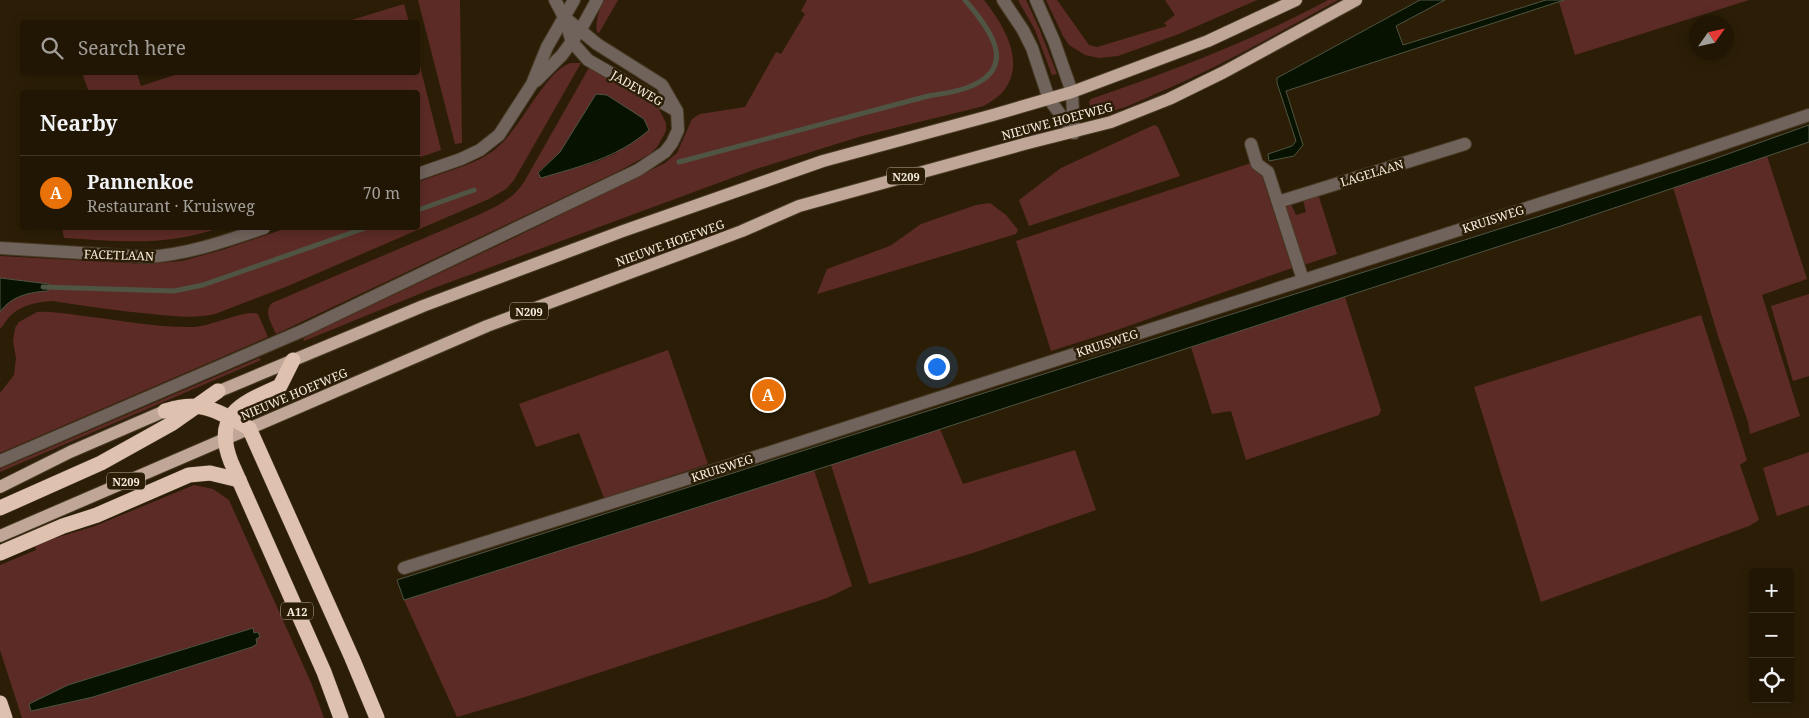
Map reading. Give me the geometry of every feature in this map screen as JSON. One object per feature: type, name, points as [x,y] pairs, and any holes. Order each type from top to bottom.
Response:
[{"type":"highway","points":[[224,438],[230,418],[248,402],[280,386],[297,358]]},
{"type":"highway","name":"N209","points":[[0,508],[102,463],[171,424],[218,392]]},
{"type":"highway","name":"N209","points":[[165,411],[180,406],[211,408],[249,428]]},
{"type":"highway","name":"A12","points":[[249,428],[377,718]]},
{"type":"highway","name":"A12","points":[[224,438],[228,454],[324,672],[342,718]]},
{"type":"highway","name":"N209","points":[[0,553],[189,476],[210,473],[239,480]]},
{"type":"highway","points":[[0,703],[5,718]]},
{"type":"main road","name":"NIEUWE HOEFWEG","points":[[0,487],[70,452],[165,411],[218,392],[461,291],[823,161],[1072,92],[1208,41],[1296,0]]},
{"type":"main road","name":"NIEUWE HOEFWEG","points":[[0,536],[487,326],[742,231],[799,206],[1024,144],[1074,133],[1111,122],[1170,99],[1224,72],[1356,0]]},
{"type":"street","name":"JADEWEG","points":[[555,0],[564,18],[572,42],[588,60],[678,111]]},
{"type":"street","points":[[420,173],[462,159],[480,150],[499,135],[532,84],[547,47],[574,0]]},
{"type":"street","points":[[532,84],[562,55],[598,0]]},
{"type":"street","points":[[1003,0],[1023,30],[1032,48],[1049,99],[1074,133]]},
{"type":"street","points":[[1036,0],[1054,41],[1072,92],[1074,133]]},
{"type":"street","name":"JADEWEG","points":[[564,18],[597,44],[662,85],[678,111]]},
{"type":"street","points":[[5,459],[292,335],[400,285],[644,166],[665,152],[672,143],[678,130],[678,111]]},
{"type":"street","name":"KRUISWEG","points":[[404,568],[718,469],[1657,166],[1809,115]]},
{"type":"street","points":[[1251,144],[1257,164],[1268,172],[1302,280]]},
{"type":"street","name":"LAGELAAN","points":[[1278,202],[1465,144]]},
{"type":"street","name":"FACETLAAN","points":[[0,248],[148,257],[164,256],[199,249],[258,230]]},
{"type":"shaded area","points":[[418,0],[460,0],[462,143],[455,144]]},
{"type":"shaded area","points":[[604,0],[618,0],[599,33],[597,32],[597,20]]},
{"type":"shaded area","points":[[807,0],[984,0],[998,20],[1009,42],[1013,66],[1011,78],[1001,94],[984,106],[862,136],[756,169],[434,288],[304,341],[303,339],[311,334],[520,235],[665,163],[677,153],[692,119],[700,114],[745,107],[776,52],[781,54],[805,14],[801,11]]},
{"type":"shaded area","points":[[1018,0],[1026,0],[1057,74],[1052,75],[1035,30]]},
{"type":"shaded area","points":[[1046,0],[1057,0],[1089,45],[1097,47],[1167,26],[1164,23],[1175,15],[1165,0],[1257,0],[1179,34],[1118,56],[1099,58],[1085,55],[1069,45]]},
{"type":"shaded area","points":[[1328,0],[1338,0],[1202,73],[1125,107],[1110,112],[1094,114],[1091,112],[1089,102],[1091,99],[1241,42]]},
{"type":"shaded area","points":[[1420,0],[1445,0],[1396,26],[1403,45],[1546,0],[1564,0],[1286,91],[1303,145],[1294,156],[1269,161],[1268,154],[1292,146],[1296,141],[1277,78]]},
{"type":"shaded area","points":[[1564,0],[1749,0],[1702,15],[1689,15],[1689,19],[1575,55],[1559,2]]},
{"type":"shaded area","points":[[404,4],[408,20],[352,20]]},
{"type":"shaded area","points":[[570,63],[581,63],[514,180],[506,189],[489,199],[420,229],[420,181],[462,167],[493,151],[509,135],[543,87],[561,68]]},
{"type":"shaded area","points":[[420,66],[441,150],[420,157],[420,90],[88,90],[83,75],[138,75],[141,86],[175,75],[420,75]]},
{"type":"shaded area","points":[[590,66],[658,107],[666,123],[666,131],[657,147],[650,154],[617,172],[276,334],[268,314],[272,303],[476,216],[509,198],[524,182]],"holes":[[[596,94],[617,153],[596,162],[541,178],[538,172],[560,152]]]},
{"type":"shaded area","points":[[596,94],[607,95],[644,119],[649,130],[624,148],[598,160],[541,178],[538,173],[560,152]]},
{"type":"shaded area","points":[[1154,125],[1158,127],[1180,176],[1029,226],[1019,200],[1061,168]]},
{"type":"shaded area","points":[[1809,125],[1809,142],[1555,228],[831,465],[404,600],[397,580],[1540,216],[1711,160]]},
{"type":"shaded area","points":[[1767,156],[1807,279],[1762,295],[1800,416],[1750,434],[1748,422],[1719,339],[1673,187]]},
{"type":"shaded area","points":[[1251,163],[1262,176],[1292,268],[1117,330],[1051,351],[1016,241]]},
{"type":"shaded area","points":[[1316,196],[1319,197],[1337,254],[1304,265],[1286,207],[1291,204],[1296,215],[1306,212],[1303,200]]},
{"type":"shaded area","points":[[990,203],[1006,215],[1018,230],[1016,234],[817,294],[827,269],[890,246],[921,224],[976,205]]},
{"type":"shaded area","points":[[62,230],[212,230],[180,238],[161,240],[64,238]]},
{"type":"shaded area","points":[[281,230],[417,230],[288,286],[215,314],[191,317],[176,316],[52,301],[35,303],[19,309],[10,316],[0,329],[0,256],[146,264],[182,261]]},
{"type":"shaded area","points":[[0,278],[49,284],[48,291],[34,292],[21,296],[10,302],[0,312]]},
{"type":"shaded area","points":[[1809,294],[1809,376],[1793,381],[1771,306]]},
{"type":"shaded area","points":[[1345,297],[1381,410],[1379,415],[1246,460],[1231,411],[1212,414],[1191,347]]},
{"type":"shaded area","points":[[37,312],[181,327],[202,326],[253,313],[258,314],[268,337],[0,453],[0,393],[14,375],[16,358],[13,341],[15,328],[19,322]]},
{"type":"shaded area","points":[[1701,315],[1747,460],[1740,465],[1759,520],[1749,526],[1541,602],[1474,387]]},
{"type":"shaded area","points":[[668,350],[708,464],[604,498],[579,433],[536,447],[519,404]]},
{"type":"shaded area","points":[[259,358],[261,360],[0,472],[0,469]]},
{"type":"shaded area","points":[[940,429],[963,484],[1075,450],[1096,510],[973,553],[869,584],[831,465]]},
{"type":"shaded area","points":[[1809,452],[1809,505],[1777,516],[1763,468]]},
{"type":"shaded area","points":[[814,470],[852,586],[827,598],[525,697],[457,717],[404,600]]},
{"type":"shaded area","points":[[194,485],[213,489],[229,500],[312,685],[324,718],[22,718],[0,650],[0,565],[36,550],[35,544],[95,526]],"holes":[[[252,628],[254,633],[252,647],[93,697],[31,711],[29,704],[68,685]]]},
{"type":"shaded area","points":[[253,628],[254,633],[258,632],[260,637],[256,639],[257,644],[252,647],[93,697],[31,711],[29,704],[68,685]]},
{"type":"waterway","points":[[679,162],[928,96],[949,93],[969,87],[984,79],[993,69],[996,58],[995,46],[983,23],[965,0]]},
{"type":"waterway","points":[[420,209],[474,190]]},
{"type":"waterway","points":[[43,287],[174,291],[203,285],[359,230]]},
{"type":"place","name":"Pannenkoe","points":[[768,395]]}]
